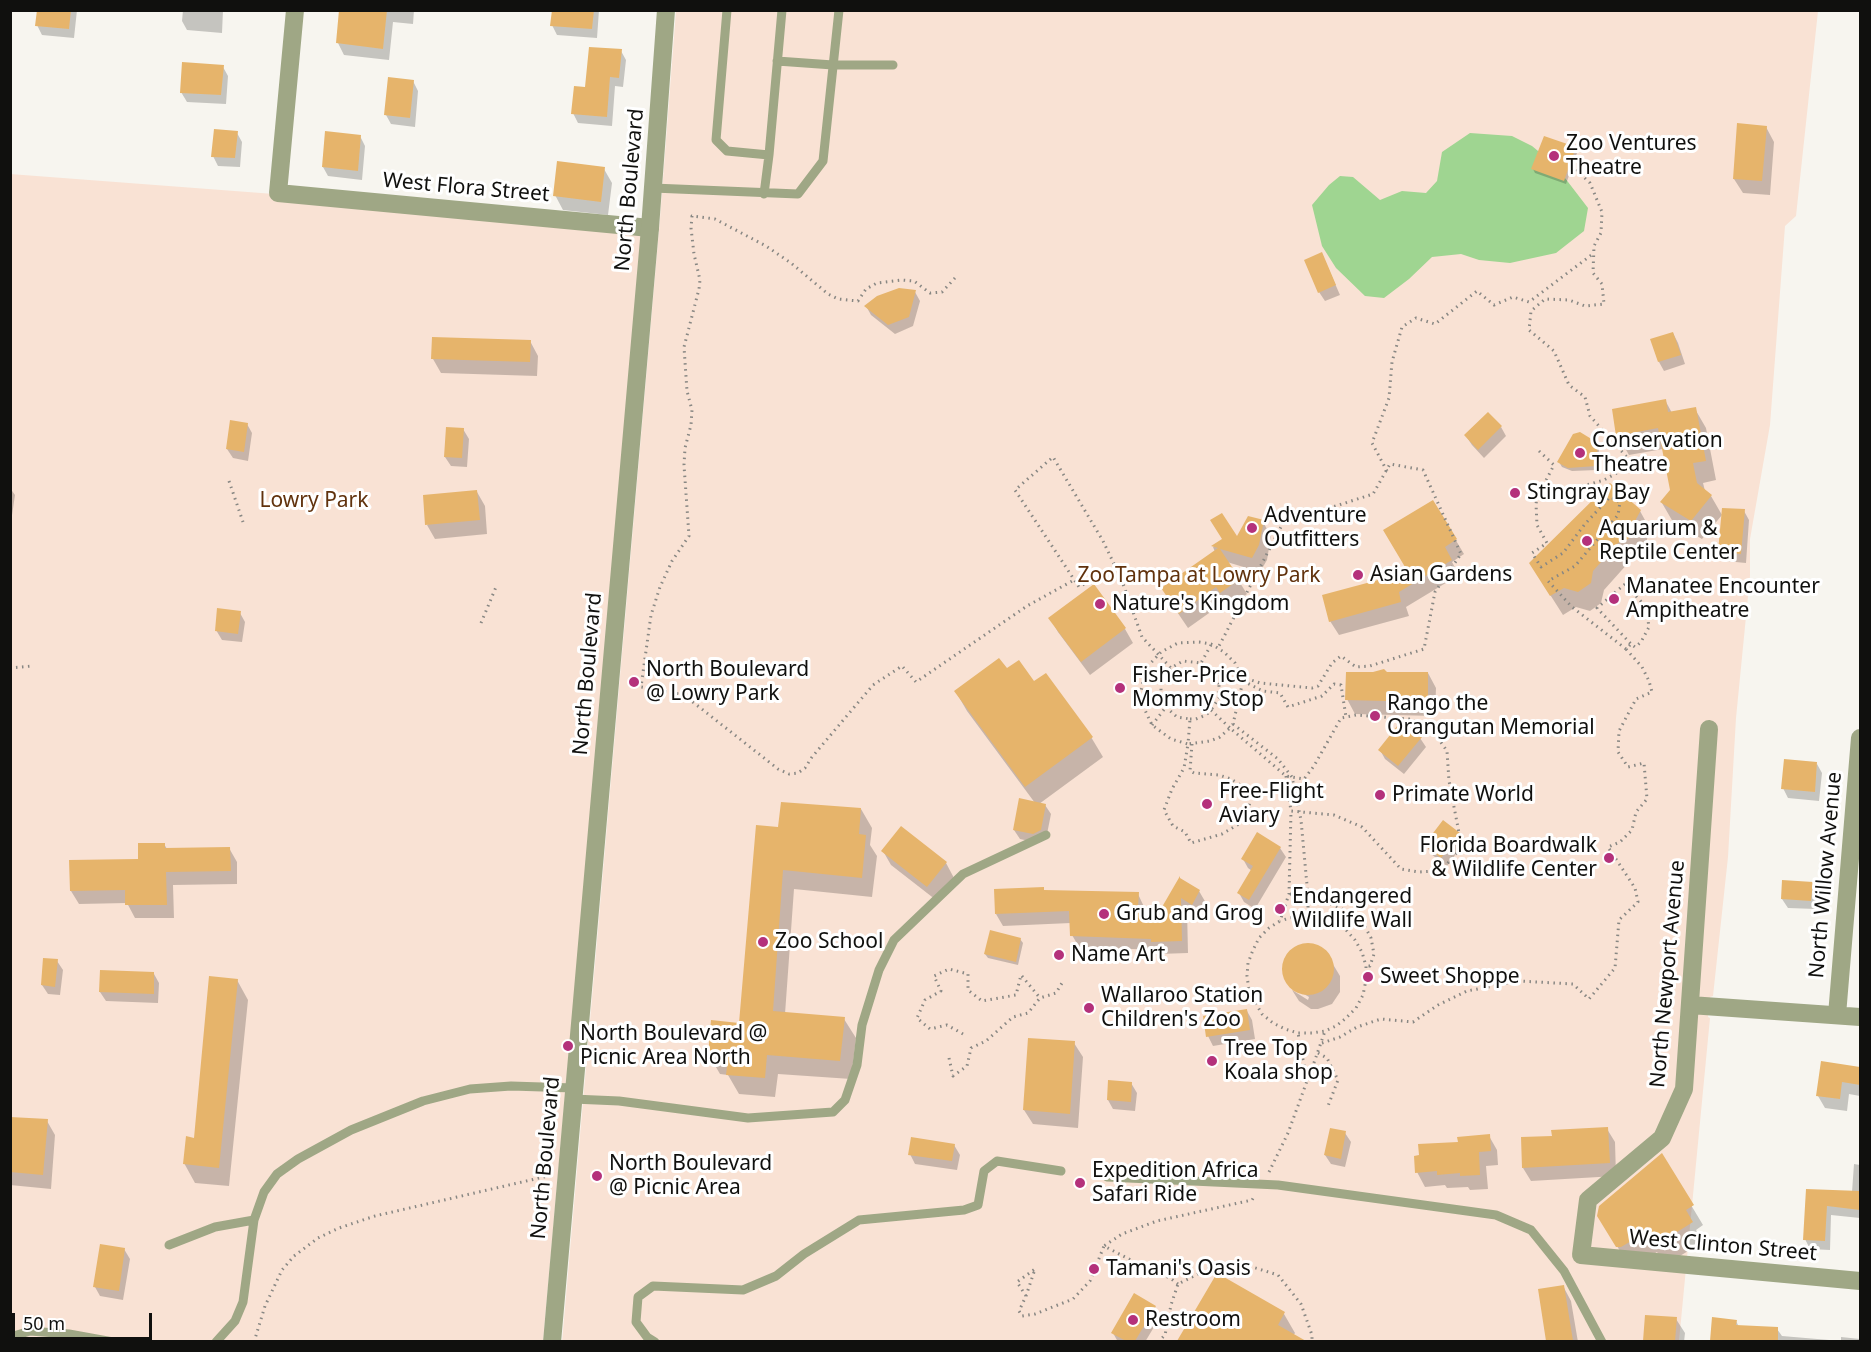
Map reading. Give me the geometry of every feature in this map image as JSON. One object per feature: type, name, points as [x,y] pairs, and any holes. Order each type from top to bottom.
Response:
[{"type":"street","name":"West Flora Street","points":[[295,10],[278,194],[650,228]]},
{"type":"street","name":"North Boulevard","points":[[552,1341],[650,228],[666,10]]},
{"type":"street","name":"North Newport Avenue","points":[[1581,1255],[1588,1200],[1662,1138],[1684,1089],[1708,729]]},
{"type":"street","name":"North Willow Avenue","points":[[1837,1015],[1860,738]]},
{"type":"street","points":[[1690,1005],[1860,1017]]},
{"type":"street","name":"West Clinton Street","points":[[1581,1255],[1860,1281]]},
{"type":"lane","points":[[727,10],[716,140],[727,151],[769,155]]},
{"type":"lane","points":[[764,194],[782,10]]},
{"type":"lane","points":[[652,188],[798,194],[824,161],[839,10]]},
{"type":"lane","points":[[777,62],[892,65]]},
{"type":"lane","points":[[222,1340],[235,1321],[243,1302],[254,1220],[264,1192],[277,1174],[298,1159],[361,1126],[423,1101],[470,1089],[511,1086],[748,1118],[832,1112],[845,1101],[857,1065],[862,1025],[879,970],[894,940],[963,874],[1046,835]]},
{"type":"lane","points":[[655,1341],[647,1337],[636,1322],[638,1297],[653,1286],[743,1290],[776,1276],[813,1247],[859,1220],[964,1210],[978,1205],[984,1171],[997,1161],[1061,1172]]},
{"type":"lane","points":[[1107,1177],[1278,1185],[1496,1215],[1531,1230],[1564,1271],[1602,1341]]},
{"type":"lane","points":[[169,1245],[215,1227],[254,1220]]},
{"type":"lane","points":[[10,1340],[30,1330],[113,1341]]},
{"type":"path","points":[[1543,486],[1569,490],[1604,480],[1633,464],[1590,416],[1586,397],[1569,385],[1554,351],[1529,330],[1531,311],[1545,299],[1569,300],[1585,306],[1604,304],[1602,285],[1593,273],[1594,246],[1601,233],[1602,212],[1590,183],[1570,164]]},
{"type":"path","points":[[955,279],[942,292],[930,293],[914,281],[902,280],[877,283],[866,289],[858,301],[838,299],[828,294],[791,263],[766,246],[715,219],[692,216],[692,237],[700,280],[684,347],[687,391],[692,410],[684,465],[689,536],[672,561],[651,615],[641,687],[679,694],[689,699],[778,769],[789,774],[798,772],[805,768],[873,685],[902,666],[916,682],[1027,606],[1074,580]]},
{"type":"path","points":[[1387,471],[1372,442],[1389,398],[1392,362],[1402,327],[1416,318],[1435,324],[1477,291],[1494,304],[1513,297],[1529,302],[1594,253]]},
{"type":"path","points":[[1322,1043],[1381,1019],[1413,1022],[1438,1005],[1467,991],[1520,981],[1573,984],[1589,999],[1615,968],[1619,920],[1638,902],[1635,888],[1608,847],[1620,842],[1632,830],[1636,812],[1647,799],[1644,763],[1628,767],[1618,752],[1619,731],[1636,699],[1652,692],[1642,667],[1626,649],[1572,607],[1548,581],[1575,566],[1618,515],[1620,502],[1610,497],[1563,553],[1541,567],[1532,553],[1547,543],[1537,525],[1536,504],[1538,491],[1554,465],[1539,451]]},
{"type":"path","points":[[1115,566],[1079,587],[1015,490],[1053,457],[1103,541],[1115,566],[1122,581],[1142,637],[1171,668]]},
{"type":"path","points":[[1218,648],[1283,523],[1373,494],[1390,464],[1423,470],[1461,554],[1435,592],[1424,649],[1371,666],[1356,667],[1341,656],[1332,663],[1318,686],[1312,688],[1243,679],[1219,684]]},
{"type":"path","points":[[229,481],[243,522]]},
{"type":"path","points":[[1624,584],[1646,607],[1648,627],[1641,642],[1635,647],[1631,644],[1597,608],[1624,584]]},
{"type":"path","points":[[481,623],[496,587]]},
{"type":"path","points":[[1243,679],[1233,724],[1220,736],[1210,741],[1190,744],[1171,739],[1152,725],[1141,697],[1148,666],[1159,654],[1169,647],[1188,642],[1199,642],[1218,648],[1235,663],[1243,679],[1263,691],[1281,693],[1288,707],[1322,696],[1334,684],[1341,685],[1346,717]]},
{"type":"path","points":[[1626,649],[1631,644]]},
{"type":"path","points":[[1201,663],[1211,645]]},
{"type":"path","points":[[1183,661],[1201,663],[1208,666],[1214,674],[1219,684],[1219,698],[1206,715],[1196,719],[1177,717],[1166,707],[1161,694],[1161,681],[1166,672],[1183,661]]},
{"type":"path","points":[[10,668],[32,666]]},
{"type":"path","points":[[1141,697],[1161,694]]},
{"type":"path","points":[[1152,725],[1166,707]]},
{"type":"path","points":[[1211,710],[1286,776],[1304,779],[1314,766],[1341,718],[1356,715],[1409,719],[1431,728],[1447,751],[1449,781],[1460,832],[1456,854],[1446,865],[1436,871],[1418,872],[1401,869],[1362,827],[1334,815],[1291,811]]},
{"type":"path","points":[[1190,719],[1190,744],[1190,771],[1231,779],[1242,786],[1250,802],[1239,824],[1222,834],[1191,843],[1185,832],[1173,826],[1164,810],[1172,789],[1184,768],[1190,744]]},
{"type":"path","points":[[1233,724],[1278,759],[1292,777],[1299,812],[1308,915]]},
{"type":"path","points":[[1280,921],[1289,894],[1291,811],[1286,776]]},
{"type":"path","points":[[1289,894],[1308,896],[1331,904],[1353,914],[1363,923],[1371,938],[1374,954],[1370,966],[1366,966]]},
{"type":"path","points":[[1299,915],[1308,915],[1328,919],[1346,930],[1359,946],[1366,966],[1366,980],[1363,995],[1356,1008],[1345,1019],[1325,1031],[1298,1033],[1273,1023],[1262,1014],[1249,990],[1248,963],[1259,938],[1269,928],[1280,921],[1299,915]]},
{"type":"path","points":[[963,1034],[946,1025],[930,1029],[917,1018],[925,1000],[941,991],[934,976],[949,969],[968,974],[968,990],[982,1001],[1016,995],[1021,975],[1040,998]]},
{"type":"path","points":[[949,1058],[953,1076],[967,1066],[971,1048],[986,1041],[1012,1017],[1028,1013],[1040,998],[1056,993],[1062,984]]},
{"type":"path","points":[[1267,1178],[1288,1133],[1325,1031]]},
{"type":"path","points":[[1298,1033],[1307,1081]]},
{"type":"path","points":[[1318,1053],[1327,1058],[1338,1080],[1328,1106]]},
{"type":"path","points":[[254,1341],[265,1306],[282,1270],[294,1256],[318,1238],[375,1216],[543,1177]]},
{"type":"path","points":[[1026,1296],[1017,1282],[1035,1269],[1026,1296],[1019,1311],[1022,1316],[1035,1314],[1073,1299],[1090,1281],[1104,1246],[1122,1234],[1157,1221],[1252,1200],[1258,1192]]},
{"type":"path","points":[[1104,1246],[1178,1284]]},
{"type":"path","points":[[1158,1341],[1165,1335],[1178,1284],[1210,1268],[1249,1266],[1278,1275],[1301,1304],[1312,1341]]},
{"type":"green space","name":"ZooTampa at Lowry Park","points":[[676,11],[1818,11],[1796,216],[1785,226],[1770,425],[1750,539],[1750,576],[1736,718],[1728,857],[1713,996],[1710,997],[1708,1017],[1710,1018],[1679,1341],[562,1342]]},
{"type":"green space","name":"Lowry Park","points":[[10,174],[644,222],[543,1341],[11,1341]]},
{"type":"shaded area","points":[[1470,133],[1512,136],[1532,146],[1555,165],[1588,208],[1584,231],[1556,253],[1510,263],[1479,260],[1461,254],[1432,257],[1384,298],[1365,296],[1336,268],[1322,246],[1312,205],[1340,176],[1353,177],[1380,200],[1402,191],[1426,193],[1437,181],[1442,152]]},
{"type":"building","points":[[37,10],[71,10],[69,29],[35,26]]},
{"type":"building","points":[[339,10],[387,10],[383,49],[336,43]]},
{"type":"building","points":[[552,10],[594,10],[592,29],[550,26]]},
{"type":"building","points":[[589,47],[622,49],[619,78],[610,77],[607,117],[571,114],[574,86],[585,87]]},
{"type":"building","points":[[182,62],[224,65],[221,95],[180,93]]},
{"type":"building","points":[[388,77],[414,80],[410,118],[384,115]]},
{"type":"building","points":[[1737,123],[1767,126],[1762,181],[1733,179]]},
{"type":"building","points":[[214,129],[238,131],[235,158],[211,157]]},
{"type":"building","points":[[325,131],[361,135],[358,171],[322,167]]},
{"type":"building","name":"Zoo Ventures Theatre","points":[[1544,136],[1576,147],[1564,181],[1531,169]]},
{"type":"building","points":[[557,161],[605,167],[601,202],[553,196]]},
{"type":"building","points":[[1322,252],[1336,285],[1318,293],[1304,260]]},
{"type":"building","points":[[899,288],[916,290],[909,317],[888,325],[864,306],[877,296]]},
{"type":"building","points":[[1673,332],[1681,355],[1658,362],[1650,339]]},
{"type":"building","points":[[432,337],[531,340],[530,362],[431,359]]},
{"type":"building","points":[[1666,399],[1668,412],[1696,407],[1706,461],[1693,463],[1697,483],[1712,495],[1691,521],[1660,502],[1670,490],[1658,428],[1616,436],[1612,409]]},
{"type":"building","points":[[1488,412],[1502,426],[1478,450],[1464,435]]},
{"type":"building","points":[[230,420],[248,423],[244,452],[226,449]]},
{"type":"building","points":[[446,427],[464,428],[462,458],[444,457]]},
{"type":"building","name":"Conservation Theatre","points":[[1580,432],[1598,443],[1596,466],[1568,468],[1557,462],[1573,434]]},
{"type":"building","name":"Aquarium & Reptile Center","points":[[1610,483],[1641,510],[1636,519],[1636,530],[1628,539],[1618,543],[1593,571],[1591,583],[1578,592],[1564,588],[1550,596],[1529,563]]},
{"type":"building","points":[[477,490],[480,520],[425,525],[423,495]]},
{"type":"building","points":[[1433,500],[1457,539],[1445,547],[1452,560],[1399,592],[1401,602],[1329,622],[1322,595],[1408,572],[1383,530]]},
{"type":"building","points":[[1722,508],[1745,509],[1741,554],[1718,552]]},
{"type":"building","points":[[1222,513],[1237,536],[1248,516],[1264,520],[1259,545],[1252,558],[1220,549],[1240,579],[1220,593],[1216,587],[1179,614],[1161,588],[1218,548],[1211,546],[1222,539],[1210,520]]},
{"type":"building","points":[[1094,584],[1126,628],[1081,662],[1048,618]]},
{"type":"building","points":[[217,608],[241,611],[238,634],[215,631]]},
{"type":"building","points":[[999,658],[1007,668],[1019,660],[1034,681],[1046,673],[1093,737],[1025,787],[954,691]]},
{"type":"building","points":[[1384,669],[1387,672],[1428,672],[1428,702],[1345,700],[1346,672],[1373,672]]},
{"type":"building","points":[[1402,720],[1422,737],[1398,766],[1378,750]]},
{"type":"building","points":[[1784,759],[1817,762],[1815,792],[1781,789]]},
{"type":"building","points":[[1019,798],[1046,804],[1041,830],[1033,834],[1013,830]]},
{"type":"building","name":"Zoo School","points":[[781,802],[861,808],[859,834],[866,835],[862,878],[783,870],[773,1011],[845,1017],[840,1061],[767,1055],[765,1078],[726,1075],[728,1058],[708,1055],[711,1020],[739,1023],[756,825],[778,827]]},
{"type":"building","points":[[1443,820],[1460,833],[1441,858],[1424,845]]},
{"type":"building","points":[[901,826],[947,862],[927,887],[881,851]]},
{"type":"building","points":[[1257,832],[1281,847],[1249,900],[1237,893],[1253,866],[1241,859]]},
{"type":"building","points":[[138,843],[165,843],[165,848],[230,847],[231,871],[166,872],[167,905],[125,905],[125,890],[70,891],[69,860],[138,859]]},
{"type":"building","points":[[1180,876],[1200,890],[1192,905],[1181,898],[1182,941],[1151,942],[1151,939],[1070,936],[1069,911],[995,914],[994,889],[1044,887],[1044,890],[1139,892],[1138,907],[1162,907]]},
{"type":"building","points":[[1782,880],[1813,882],[1811,901],[1781,899]]},
{"type":"building","points":[[990,930],[1021,938],[1016,962],[984,954]]},
{"type":"building","points":[[1308,943],[1318,945],[1326,951],[1332,959],[1334,969],[1332,979],[1326,987],[1318,993],[1308,995],[1298,993],[1290,987],[1284,979],[1282,969],[1284,959],[1290,951],[1298,945]]},
{"type":"building","points":[[43,958],[58,959],[55,987],[41,985]]},
{"type":"building","points":[[100,970],[154,972],[154,994],[99,992]]},
{"type":"building","points":[[209,976],[238,979],[219,1168],[183,1164],[186,1136],[194,1138]]},
{"type":"building","points":[[1247,1009],[1250,1030],[1206,1037],[1203,1016]]},
{"type":"building","points":[[1028,1038],[1075,1041],[1070,1114],[1023,1110]]},
{"type":"building","points":[[1821,1061],[1860,1067],[1860,1085],[1842,1082],[1840,1099],[1816,1096]]},
{"type":"building","points":[[1108,1080],[1132,1082],[1131,1102],[1107,1100]]},
{"type":"building","points":[[10,1117],[48,1119],[43,1175],[10,1172]]},
{"type":"building","points":[[1608,1127],[1610,1163],[1522,1168],[1521,1137],[1552,1136],[1551,1130]]},
{"type":"building","points":[[1330,1128],[1346,1131],[1341,1159],[1324,1155]]},
{"type":"building","points":[[1490,1134],[1491,1151],[1479,1152],[1480,1175],[1460,1176],[1460,1173],[1437,1175],[1437,1171],[1415,1173],[1414,1156],[1419,1155],[1418,1144],[1458,1142],[1457,1137]]},
{"type":"building","points":[[911,1137],[955,1144],[952,1161],[908,1155]]},
{"type":"building","points":[[1662,1153],[1694,1205],[1686,1210],[1693,1222],[1653,1247],[1645,1233],[1621,1247],[1616,1247],[1597,1216],[1599,1206]]},
{"type":"building","points":[[1806,1189],[1860,1191],[1860,1210],[1827,1206],[1825,1241],[1803,1240]]},
{"type":"building","points":[[100,1244],[125,1248],[119,1291],[93,1287]]},
{"type":"building","points":[[1217,1273],[1285,1312],[1278,1325],[1306,1341],[1177,1341]]},
{"type":"building","points":[[1564,1285],[1573,1341],[1546,1341],[1538,1289]]},
{"type":"building","name":"Restroom","points":[[1134,1293],[1156,1306],[1135,1341],[1126,1341],[1111,1333]]},
{"type":"building","points":[[1645,1315],[1677,1317],[1675,1341],[1643,1341]]},
{"type":"building","points":[[1712,1317],[1737,1320],[1736,1325],[1778,1327],[1778,1341],[1710,1341]]},
{"type":"place","name":"Zoo Ventures Theatre","points":[[1554,156]]},
{"type":"place","name":"Conservation Theatre","points":[[1580,453]]},
{"type":"place","name":"Stingray Bay","points":[[1515,493]]},
{"type":"place","name":"Adventure Outfitters","points":[[1252,528]]},
{"type":"place","name":"Aquarium & Reptile Center","points":[[1587,541]]},
{"type":"place","name":"Asian Gardens","points":[[1358,575]]},
{"type":"place","name":"Manatee Encounter Ampitheatre","points":[[1614,599]]},
{"type":"place","name":"Nature's Kingdom","points":[[1100,604]]},
{"type":"place","name":"North Boulevard @ Lowry Park","points":[[634,682]]},
{"type":"place","name":"Fisher-Price Mommy Stop","points":[[1120,688]]},
{"type":"place","name":"Rango the Orangutan Memorial","points":[[1375,716]]},
{"type":"place","name":"Primate World","points":[[1380,795]]},
{"type":"place","name":"Free-Flight Aviary","points":[[1207,804]]},
{"type":"place","name":"Florida Boardwalk & Wildlife Center","points":[[1609,858]]},
{"type":"place","name":"Endangered Wildlife Wall","points":[[1280,909]]},
{"type":"place","name":"Grub and Grog","points":[[1104,914]]},
{"type":"place","name":"Zoo School","points":[[763,942]]},
{"type":"place","name":"Name Art","points":[[1059,955]]},
{"type":"place","name":"Sweet Shoppe","points":[[1368,977]]},
{"type":"place","name":"Wallaroo Station Children's Zoo","points":[[1089,1008]]},
{"type":"place","name":"North Boulevard @ Picnic Area North","points":[[568,1046]]},
{"type":"place","name":"Tree Top Koala shop","points":[[1212,1061]]},
{"type":"place","name":"North Boulevard @ Picnic Area","points":[[597,1176]]},
{"type":"place","name":"Expedition Africa Safari Ride","points":[[1080,1183]]},
{"type":"place","name":"Tamani's Oasis","points":[[1094,1269]]},
{"type":"place","name":"Restroom","points":[[1133,1320]]}]
